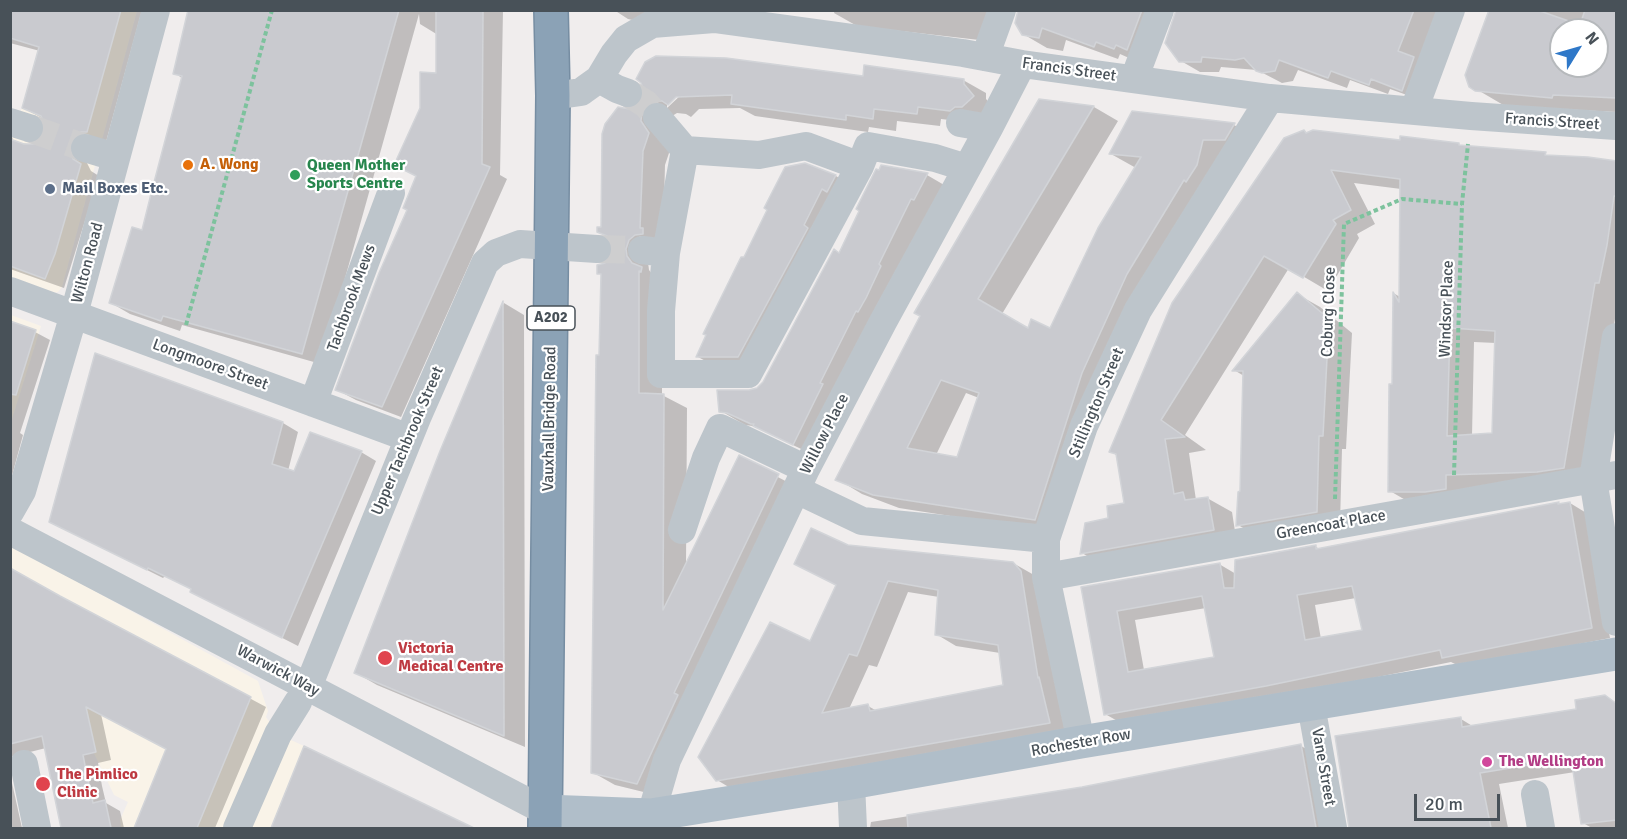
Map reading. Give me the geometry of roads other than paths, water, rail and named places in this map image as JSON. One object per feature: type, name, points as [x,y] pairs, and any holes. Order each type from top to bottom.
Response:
[{"type":"highway","name":"Vauxhall Bridge Road","points":[[545,820],[552,247],[551,10]]},
{"type":"main road","name":"Rochester Row","points":[[545,820],[651,815],[1617,654]]},
{"type":"street","name":"Wilton Road","points":[[10,512],[22,491],[74,314],[156,10]]},
{"type":"street","points":[[985,57],[1002,10]]},
{"type":"street","points":[[1134,79],[1160,10]]},
{"type":"street","points":[[1414,110],[1451,10]]},
{"type":"street","name":"Francis Street","points":[[599,79],[626,39],[653,17],[798,21],[1022,64],[1270,98],[1617,126]]},
{"type":"street","name":"Willow Place","points":[[651,815],[667,760],[802,480],[883,322],[1022,64]]},
{"type":"street","points":[[553,96],[581,92],[599,79],[617,90],[628,93]]},
{"type":"street","name":"Stillington Street","points":[[1082,742],[1046,577],[1046,539],[1084,426],[1138,310],[1270,98]]},
{"type":"street","points":[[657,117],[684,150],[759,155],[806,146],[860,166]]},
{"type":"street","points":[[960,123],[989,128]]},
{"type":"street","points":[[684,150],[654,251],[661,311],[661,374],[748,375],[860,166],[868,146],[935,158],[967,168]]},
{"type":"street","points":[[85,148],[116,157]]},
{"type":"street","name":"Tachbrook Mews","points":[[313,403],[391,193]]},
{"type":"street","name":"Upper Tachbrook Street","points":[[237,828],[278,734],[303,695],[409,438],[485,263],[496,253],[520,244],[597,249]]},
{"type":"street","name":"Longmoore Street","points":[[10,291],[409,438]]},
{"type":"street","points":[[1617,337],[1605,477],[1617,622]]},
{"type":"street","points":[[682,530],[706,458],[720,428],[862,521],[1046,539]]},
{"type":"street","name":"Greencoat Place","points":[[1046,577],[1605,477]]},
{"type":"street","name":"Warwick Way","points":[[10,531],[303,695],[545,820]]},
{"type":"street","name":"Vane Street","points":[[1311,705],[1333,828]]},
{"type":"street","points":[[24,764],[37,828]]},
{"type":"street","points":[[851,783],[853,828]]},
{"type":"street","points":[[1535,794],[1541,828]]},
{"type":"tunnel","points":[[628,93],[646,104],[657,117]]},
{"type":"tunnel","points":[[29,128],[85,148]]},
{"type":"tunnel","points":[[597,249],[642,250]]},
{"type":"place","name":"A. Wong","points":[[188,165]]},
{"type":"place","name":"Queen Mother Sports Centre","points":[[295,175]]},
{"type":"place","name":"Mail Boxes Etc.","points":[[50,189]]},
{"type":"place","name":"Victoria Medical Centre","points":[[385,658]]},
{"type":"place","name":"The Wellington","points":[[1487,762]]},
{"type":"place","name":"The Pimlico Clinic","points":[[43,784]]}]
